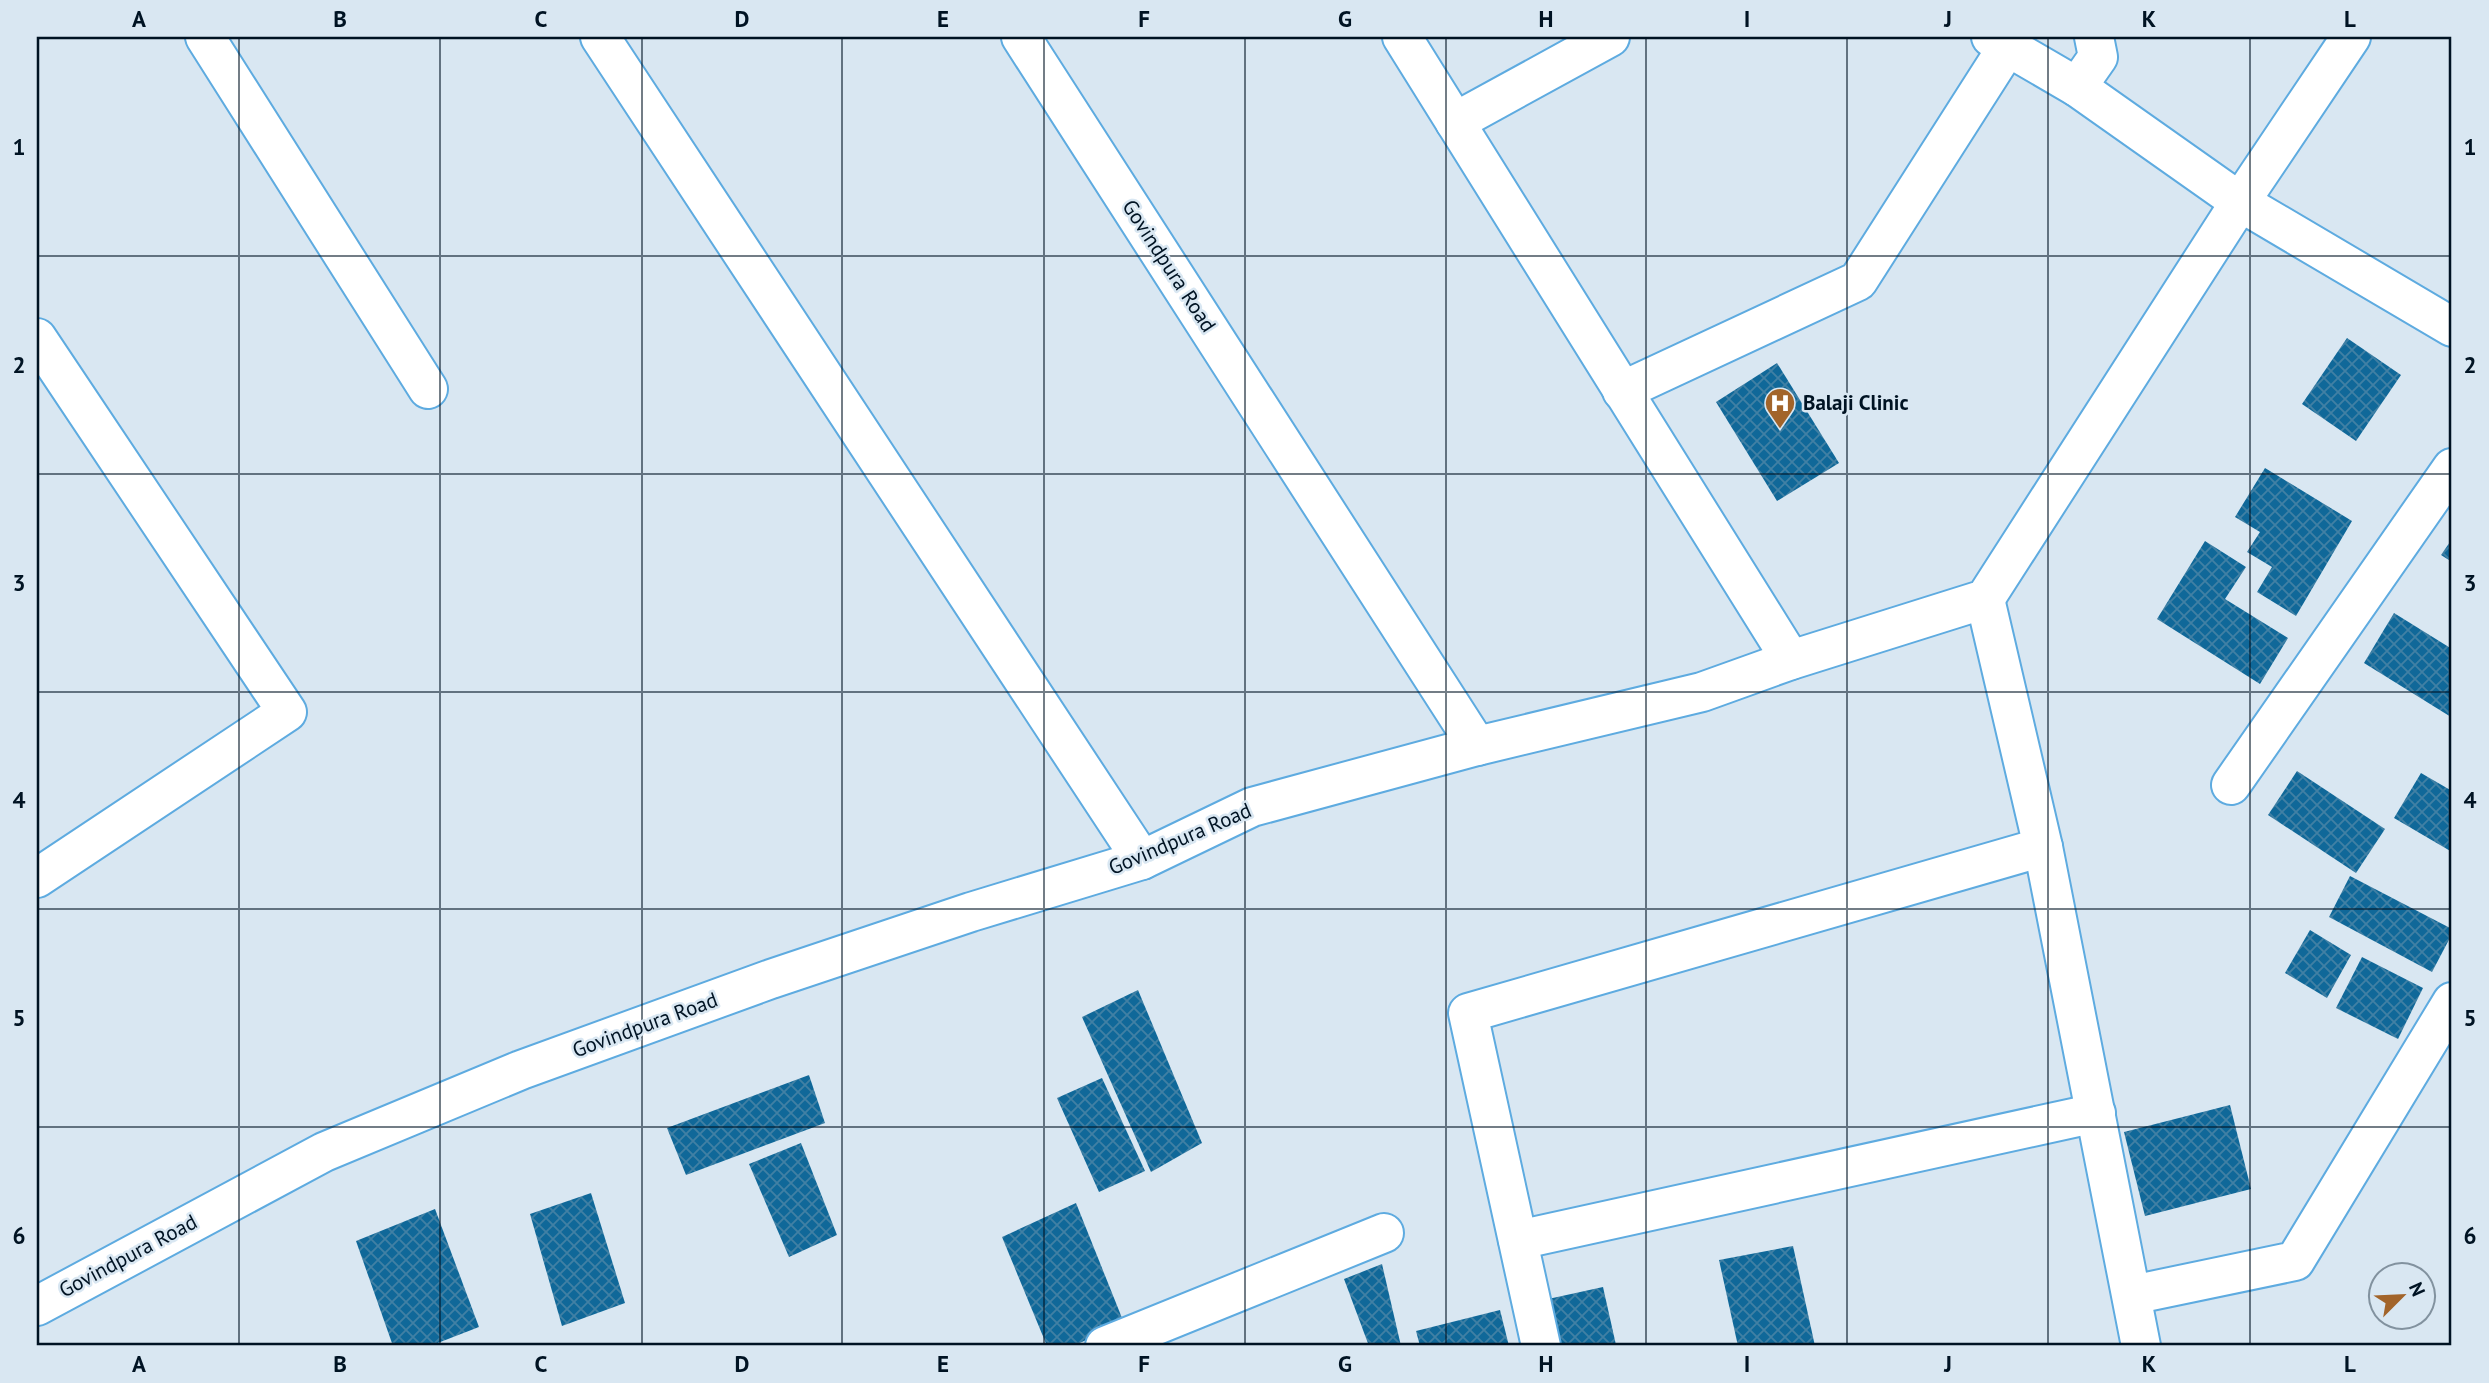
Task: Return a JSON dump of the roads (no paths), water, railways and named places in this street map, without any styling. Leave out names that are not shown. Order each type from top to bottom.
[{"type":"street","points":[[205,37],[428,389]]},
{"type":"street","points":[[600,37],[1142,860]]},
{"type":"street","name":"Govindpura Road","points":[[37,1306],[324,1152],[521,1070],[784,975],[971,912],[1142,860],[1252,807],[1477,746],[1021,37]]},
{"type":"street","points":[[1402,37],[1791,660]]},
{"type":"street","points":[[1455,122],[1610,37]]},
{"type":"street","points":[[2077,88],[2098,57],[2094,37]]},
{"type":"street","points":[[1477,746],[1702,692],[1791,660],[1985,600],[2240,202],[2351,37]]},
{"type":"street","points":[[1622,391],[1858,281],[1999,41],[2077,88],[2240,202],[2452,327]]},
{"type":"street","points":[[37,338],[50,385],[287,712],[37,878]]},
{"type":"street","points":[[2231,785],[2452,468]]},
{"type":"street","points":[[1985,600],[2043,847],[2141,1346]]},
{"type":"street","points":[[1541,1346],[1468,1013],[2043,847]]},
{"type":"street","points":[[2132,1294],[2295,1261],[2452,1002]]},
{"type":"street","points":[[1518,1240],[2096,1113]]},
{"type":"street","points":[[1105,1346],[1384,1233]]},
{"type":"place","name":"Balaji Clinic","points":[[1780,430]]}]
